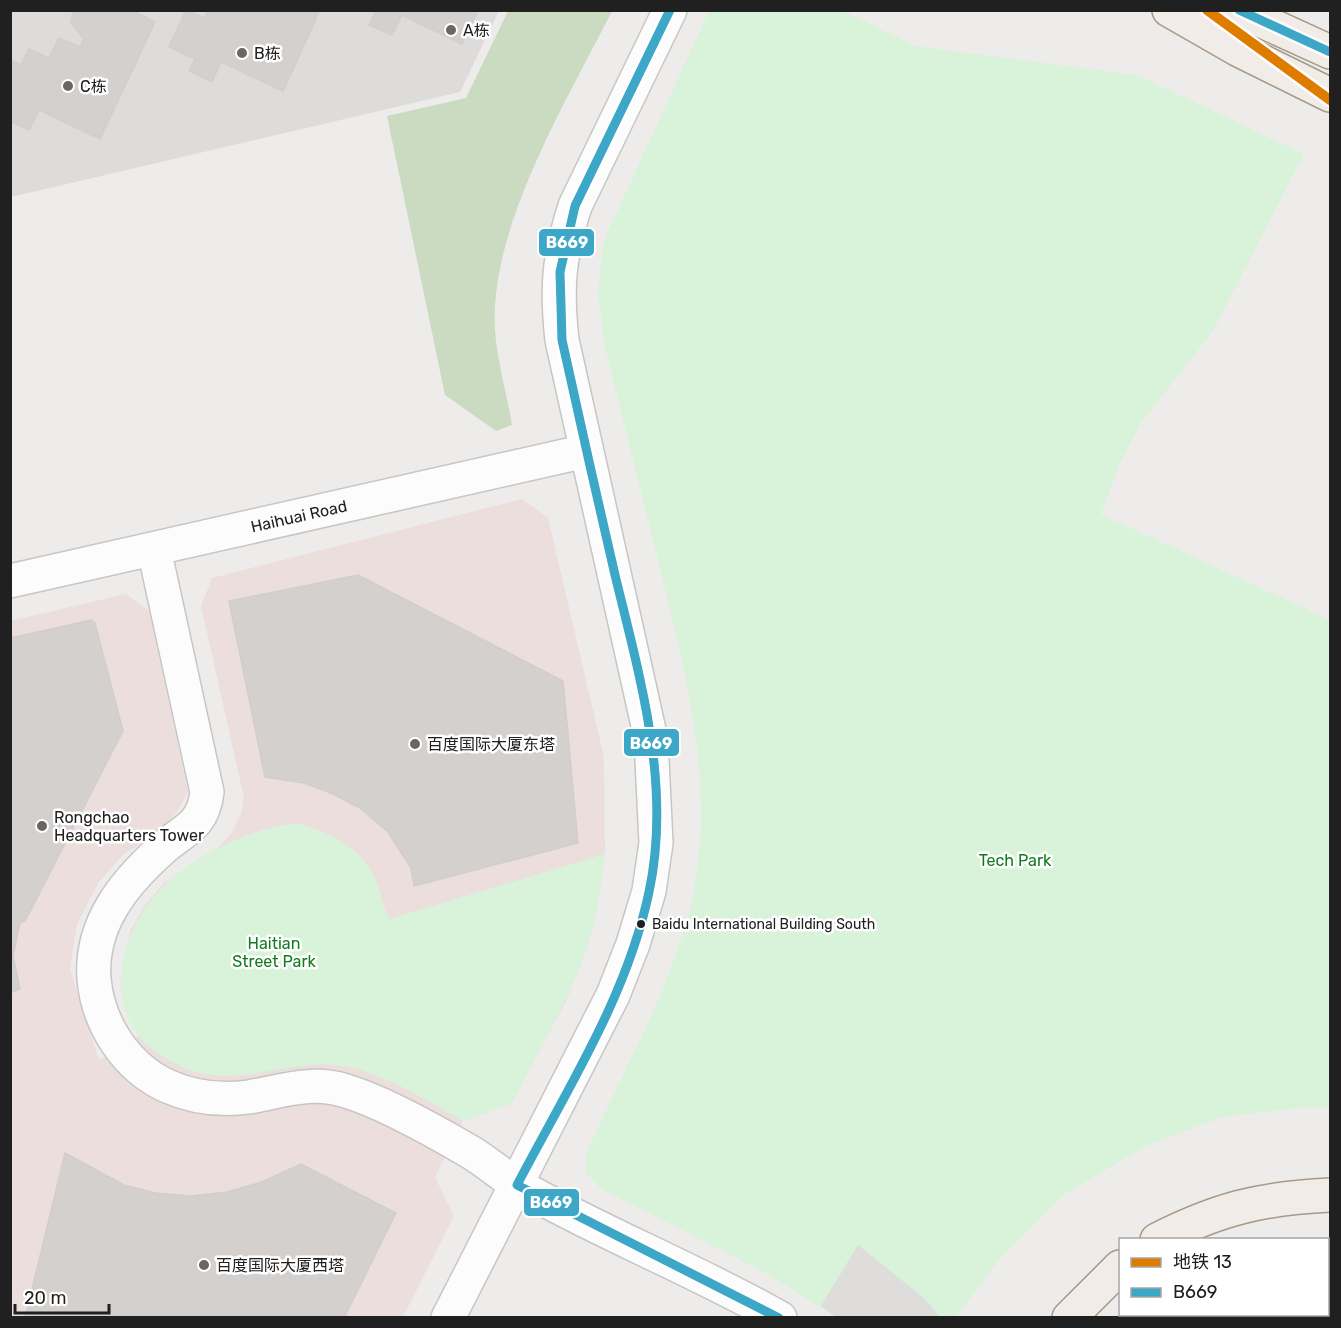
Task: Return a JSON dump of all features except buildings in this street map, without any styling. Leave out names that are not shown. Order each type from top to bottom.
[{"type":"main road","points":[[1169,10],[1237,48],[1330,95]]},
{"type":"main road","points":[[1238,10],[1330,52]]},
{"type":"main road","points":[[1159,1238],[1195,1220],[1235,1206],[1268,1200],[1330,1195]]},
{"type":"main road","points":[[1069,1317],[1119,1268]]},
{"type":"street","points":[[448,1317],[590,1043],[633,944],[649,891],[656,843],[651,739],[638,671],[562,340],[558,305],[558,274],[565,240],[576,206],[670,10]]},
{"type":"street","name":"Haihuai Road","points":[[10,581],[586,451]]},
{"type":"street","points":[[154,549],[207,792],[205,809],[197,821],[161,849],[127,884],[112,905],[101,928],[95,952],[94,978],[106,1024],[116,1043],[147,1074],[166,1086],[189,1094],[231,1098],[311,1085],[350,1092],[473,1154],[517,1185],[780,1317]]},
{"type":"shaded area","points":[[10,11],[499,11],[460,92],[11,197]]},
{"type":"shaded area","points":[[522,499],[548,518],[604,757],[605,854],[599,897],[587,948],[566,1001],[511,1104],[463,1121],[435,1177],[454,1216],[403,1317],[11,1317],[10,621],[126,594],[149,611],[188,792],[177,812],[157,833],[124,854],[99,882],[77,924],[70,969],[99,1060],[138,1036],[126,1011],[120,986],[130,931],[144,906],[164,883],[217,849],[231,834],[241,814],[244,798],[201,606],[212,578]]},
{"type":"shaded area","points":[[858,1245],[925,1299],[940,1317],[836,1317],[821,1306]]},
{"type":"green space","points":[[508,11],[612,11],[534,166],[504,249],[496,290],[495,330],[512,425],[496,431],[445,395],[387,116],[466,98]]},
{"type":"green space","name":"Tech Park","points":[[709,11],[844,11],[915,46],[1137,75],[1304,154],[1213,331],[1141,423],[1120,463],[1101,514],[1330,620],[1330,1108],[1307,1107],[1223,1117],[1146,1146],[1065,1194],[998,1261],[956,1317],[836,1317],[762,1271],[601,1189],[586,1172],[586,1154],[658,1001],[682,937],[691,904],[698,862],[701,820],[700,778],[689,695],[604,343],[598,290],[604,240]]},
{"type":"green space","name":"Haitian Street Park","points":[[296,823],[330,835],[350,847],[358,855],[373,874],[389,919],[605,854],[596,914],[586,950],[561,1009],[511,1104],[463,1121],[396,1084],[353,1068],[329,1065],[305,1066],[238,1076],[215,1075],[191,1071],[167,1059],[139,1037],[126,1013],[121,978],[129,939],[143,912],[161,889],[184,869],[210,852],[267,829]]},
{"type":"green space","points":[[1330,1309],[1330,1317],[1219,1317],[1329,1316]]},
{"type":"metro line","name":"13","points":[[1207,10],[1330,100]]},
{"type":"transit line","name":"B669","points":[[670,10],[575,206],[560,272],[562,340],[650,732],[657,812],[655,852],[649,892],[626,969],[593,1043],[517,1185],[779,1318]]},
{"type":"transit line","name":"B669","points":[[1239,10],[1330,52]]},
{"type":"place","name":"A栋","points":[[451,30]]},
{"type":"place","name":"B栋","points":[[242,53]]},
{"type":"place","name":"C栋","points":[[68,86]]},
{"type":"place","name":"百度国际大厦东塔","points":[[415,744]]},
{"type":"place","name":"Rongchao Headquarters Tower","points":[[42,826]]},
{"type":"place","name":"Baidu International Building South","points":[[641,924]]},
{"type":"place","name":"百度国际大厦西塔","points":[[204,1265]]}]
